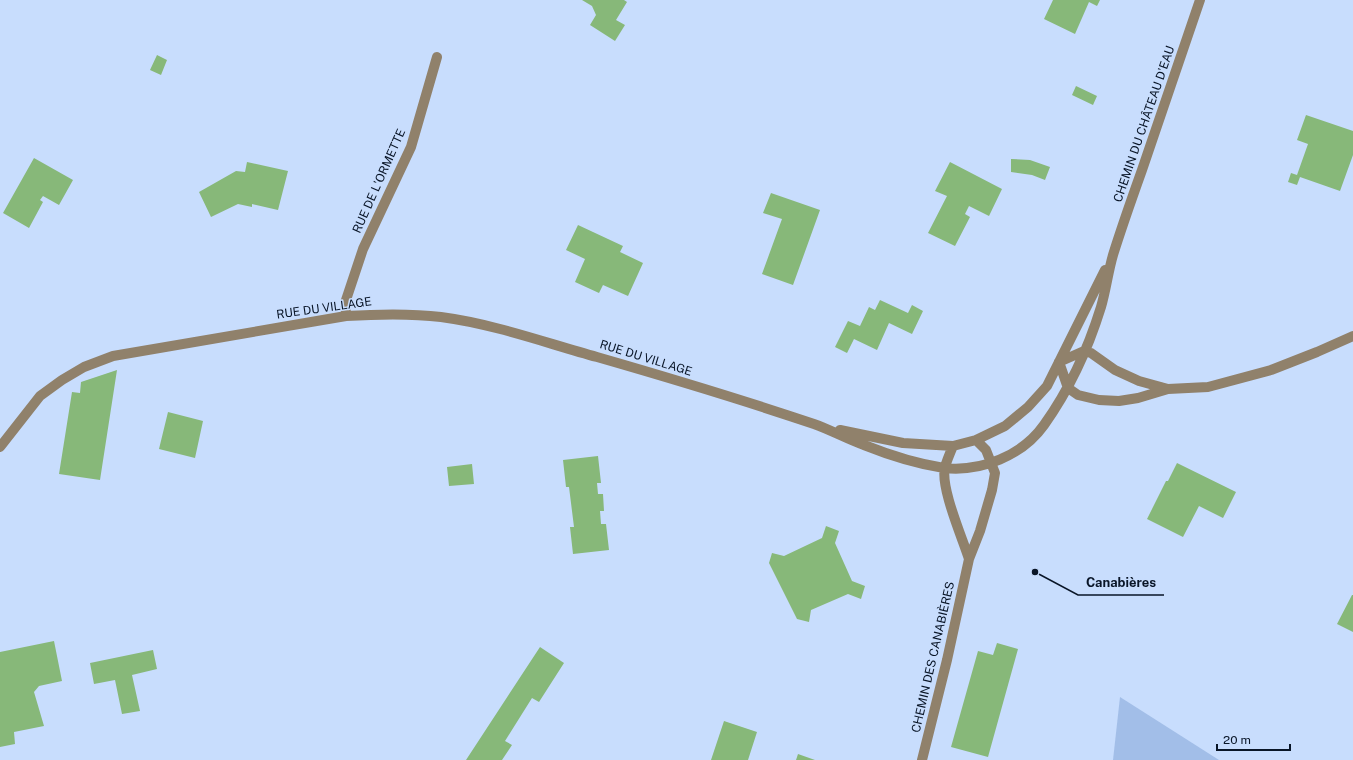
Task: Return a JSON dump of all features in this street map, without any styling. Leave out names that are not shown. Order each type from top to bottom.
[{"type":"street","name":"CHEMIN DU CHÂTEAU D'EAU","points":[[966,468],[979,467],[992,463],[1028,444],[1043,428],[1068,388],[1101,307],[1112,257],[1200,0]]},
{"type":"street","name":"RUE DE L'ORMETTE","points":[[346,316],[345,303],[363,249],[411,147],[437,57]]},
{"type":"street","name":"CHEMIN DU CHÂTEAU D'EAU","points":[[965,443],[976,440],[1005,426],[1028,407],[1047,386],[1112,257]]},
{"type":"street","name":"RUE DU VILLAGE","points":[[0,447],[40,396],[62,380],[84,367],[113,356],[346,316],[381,313],[443,317],[494,328],[641,370],[819,426],[864,445],[915,461],[945,468],[966,468]]},
{"type":"street","points":[[1168,389],[1139,381],[1116,370],[1091,353],[1084,351],[1059,362],[1068,388],[1078,395],[1099,400],[1119,400],[1138,398],[1168,389],[1208,387],[1271,370],[1353,336]]},
{"type":"street","name":"RUE DU VILLAGE","points":[[819,426],[902,443],[953,446],[965,443]]},
{"type":"street","name":"CHEMIN DES CANABIÈRES","points":[[922,760],[947,660],[969,559],[980,531],[992,490],[995,473],[986,450],[976,440]]},
{"type":"street","points":[[953,446],[945,468],[945,484],[949,502],[969,559]]},
{"type":"shaded area","points":[[1120,697],[1219,760],[1113,760]]},
{"type":"building","points":[[582,0],[624,0],[627,2],[616,20],[625,25],[615,41],[590,25],[596,15],[592,6]]},
{"type":"building","points":[[1053,0],[1100,0],[1097,6],[1089,2],[1075,34],[1044,19]]},
{"type":"building","points":[[157,55],[167,60],[161,75],[150,70]]},
{"type":"building","points":[[1076,86],[1097,96],[1093,105],[1072,95]]},
{"type":"building","points":[[1306,115],[1353,131],[1353,155],[1340,191],[1300,177],[1297,185],[1288,182],[1291,173],[1297,175],[1308,144],[1297,140]]},
{"type":"building","points":[[34,158],[73,180],[59,205],[43,196],[40,200],[43,202],[29,228],[3,213]]},
{"type":"building","points":[[1011,159],[1030,160],[1050,167],[1045,180],[1032,175],[1011,172]]},
{"type":"building","points":[[247,162],[288,171],[278,210],[252,204],[252,207],[238,204],[211,217],[199,192],[236,171],[245,172]]},
{"type":"building","points":[[950,162],[1002,189],[989,216],[969,206],[965,214],[970,217],[955,246],[928,233],[947,196],[935,191]]},
{"type":"building","points":[[771,193],[820,210],[793,285],[762,274],[782,219],[763,213]]},
{"type":"building","points":[[578,225],[623,246],[620,252],[643,263],[628,296],[603,285],[599,293],[575,282],[585,259],[566,250]]},
{"type":"building","points":[[880,300],[908,313],[912,305],[923,311],[912,334],[889,323],[877,350],[854,339],[847,353],[835,347],[848,321],[860,326],[869,307],[875,310]]},
{"type":"building","points":[[117,370],[100,480],[59,474],[72,392],[80,393],[81,382]]},
{"type":"building","points":[[168,412],[203,421],[195,458],[159,449]]},
{"type":"building","points":[[598,456],[601,483],[597,483],[598,494],[603,494],[604,511],[600,511],[601,524],[606,524],[609,550],[573,554],[570,527],[574,527],[569,487],[566,487],[563,460]]},
{"type":"building","points":[[1177,463],[1236,492],[1223,518],[1199,506],[1183,537],[1147,519]]},
{"type":"building","points":[[472,464],[474,484],[449,486],[447,467]]},
{"type":"building","points":[[826,526],[839,531],[835,543],[852,581],[865,586],[861,599],[848,594],[811,610],[809,622],[797,619],[769,563],[772,553],[784,556],[822,538]]},
{"type":"building","points":[[1353,595],[1353,632],[1337,624]]},
{"type":"building","points":[[54,641],[62,681],[39,686],[34,692],[44,726],[14,732],[15,744],[0,747],[0,652]]},
{"type":"building","points":[[997,643],[1018,649],[988,757],[951,747],[978,651],[993,655]]},
{"type":"building","points":[[540,647],[564,663],[539,702],[532,698],[505,741],[512,745],[502,760],[466,760]]},
{"type":"building","points":[[153,650],[157,669],[132,675],[140,711],[122,714],[115,680],[94,684],[90,663]]},
{"type":"building","points":[[724,721],[757,732],[748,760],[711,760]]},
{"type":"building","points":[[798,754],[815,760],[796,760]]},
{"type":"place","name":"Canabières","points":[[1035,572]]}]
